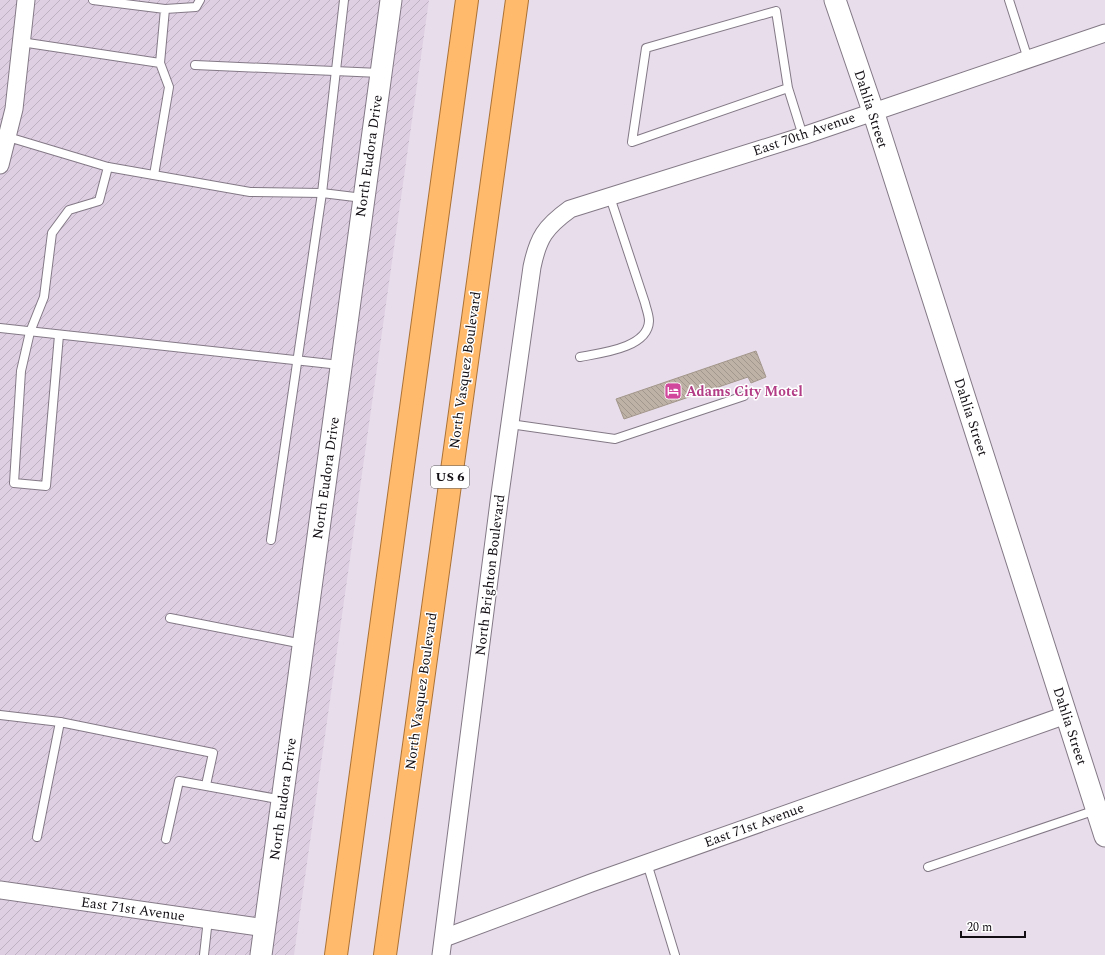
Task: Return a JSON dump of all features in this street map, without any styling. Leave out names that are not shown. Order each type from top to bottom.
[{"type":"highway","points":[[336,955],[467,0]]},
{"type":"highway","name":"North Vasquez Boulevard","points":[[385,955],[517,0]]},
{"type":"street","points":[[0,165],[14,109],[26,0]]},
{"type":"street","name":"North Eudora Drive","points":[[261,955],[391,0]]},
{"type":"street","name":"Dahlia Street","points":[[835,0],[1105,836]]},
{"type":"street","name":"East 70th Avenue","points":[[570,210],[803,136],[872,111],[1105,34]]},
{"type":"street","name":"North Brighton Boulevard","points":[[442,947],[510,424],[532,267],[537,246],[544,231],[553,221],[570,210]]},
{"type":"street","name":"East 71st Avenue","points":[[442,947],[647,863],[1066,715]]},
{"type":"street","name":"East 71st Avenue","points":[[0,890],[265,928]]},
{"type":"lane","points":[[93,0],[165,9],[196,7],[200,0]]},
{"type":"lane","points":[[271,540],[322,193],[344,0]]},
{"type":"lane","points":[[1009,0],[1028,59]]},
{"type":"lane","points":[[154,175],[169,87],[160,63],[165,9]]},
{"type":"lane","points":[[788,88],[632,142],[646,48],[776,11],[788,88],[803,136]]},
{"type":"lane","points":[[22,42],[160,63]]},
{"type":"lane","points":[[195,65],[380,73]]},
{"type":"lane","points":[[8,137],[108,167],[250,192],[322,193],[363,198]]},
{"type":"lane","points":[[59,335],[46,486],[14,483],[21,371],[30,332],[44,297],[52,233],[69,210],[99,201],[108,167]]},
{"type":"lane","points":[[580,357],[611,351],[637,341],[645,333],[649,321],[645,302],[610,197]]},
{"type":"lane","points":[[0,328],[341,365]]},
{"type":"lane","points":[[510,424],[616,439],[744,396]]},
{"type":"lane","points":[[170,618],[304,644]]},
{"type":"lane","points":[[0,715],[60,722],[213,753],[206,785]]},
{"type":"lane","points":[[37,837],[60,722]]},
{"type":"lane","points":[[166,840],[179,781],[283,800]]},
{"type":"lane","points":[[928,866],[1097,810]]},
{"type":"lane","points":[[647,863],[674,955]]},
{"type":"lane","points":[[204,955],[208,919]]},
{"type":"shaded area","points":[[0,0],[429,0],[294,955],[0,955]]},
{"type":"building","name":"Adams City Motel","points":[[756,351],[766,377],[751,383],[748,377],[624,419],[616,399]]},
{"type":"place","name":"Adams City Motel","points":[[673,391]]}]
